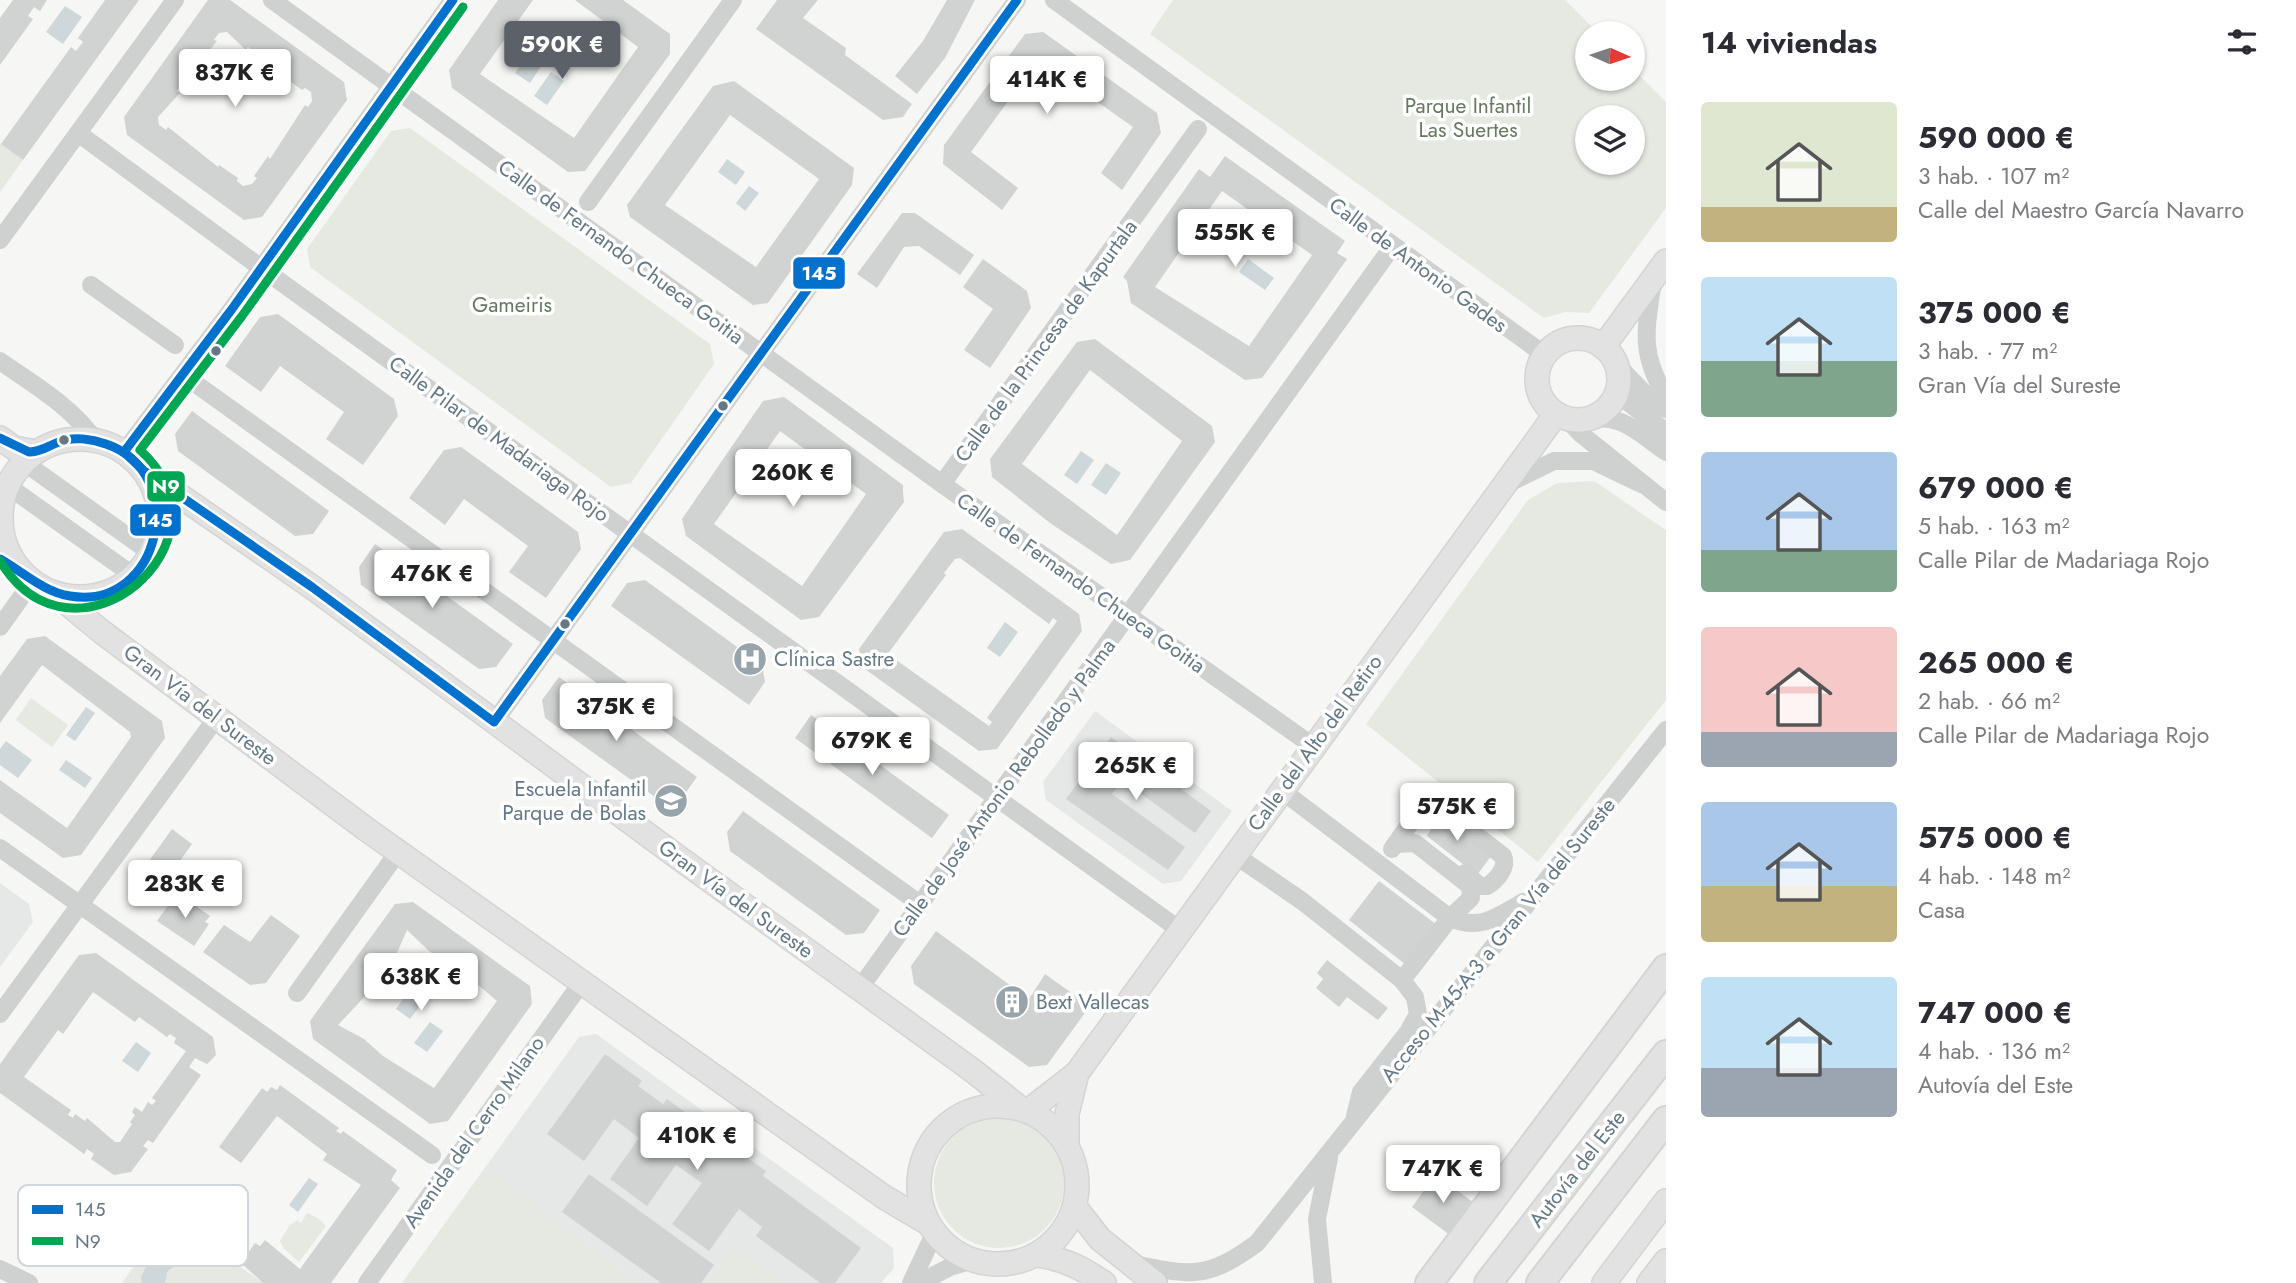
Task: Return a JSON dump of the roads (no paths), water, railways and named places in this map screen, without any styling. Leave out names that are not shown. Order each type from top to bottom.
[{"type":"highway","points":[[1429,1283],[1666,968]]},
{"type":"highway","name":"Autovía del Este","points":[[1488,1283],[1666,1054]]},
{"type":"highway","name":"Autovía del Este","points":[[1540,1283],[1666,1119]]},
{"type":"main road","points":[[1613,362],[1579,338],[1566,340],[1545,355],[1537,380],[1546,405],[1568,417],[1594,417],[1614,400],[1613,362],[1660,270]]},
{"type":"main road","name":"Calle del Alto del Retiro","points":[[1024,1110],[1077,1073],[1502,486],[1568,417]]},
{"type":"main road","points":[[0,438],[30,458]]},
{"type":"main road","points":[[124,452],[95,440],[64,440],[30,458],[16,471],[4,491],[1,528],[11,558],[27,576],[57,594],[94,595],[112,591],[134,576],[151,553],[159,525],[156,497],[144,471]]},
{"type":"main road","name":"Gran Vía del Sureste","points":[[124,452],[144,471],[312,587],[1024,1110]]},
{"type":"main road","name":"Gran Vía del Sureste","points":[[57,594],[398,852],[931,1228]]},
{"type":"main road","name":"Calle del Alto del Retiro","points":[[1067,1145],[1068,1114],[1077,1073]]},
{"type":"main road","points":[[997,1105],[1024,1110],[1051,1125],[1067,1145],[1075,1165],[1078,1186],[1075,1208],[1067,1226],[1054,1242],[1038,1255],[1016,1263],[993,1265],[970,1261],[950,1250],[931,1228],[920,1201],[918,1178],[924,1155],[936,1135],[953,1119],[974,1109],[997,1105]]},
{"type":"main road","points":[[1604,1283],[1666,1201]]},
{"type":"main road","points":[[1075,1208],[1100,1239],[1155,1283]]},
{"type":"main road","points":[[1038,1255],[1059,1258],[1079,1266],[1104,1283]]},
{"type":"main road","points":[[1649,1283],[1666,1262]]},
{"type":"street","points":[[0,240],[175,0]]},
{"type":"street","name":"Calle de Fernando Chueca Goitia","points":[[272,0],[942,484],[1129,614],[1312,747]]},
{"type":"street","points":[[124,452],[453,0]]},
{"type":"street","points":[[588,202],[733,0]]},
{"type":"street","points":[[494,722],[550,640],[1017,0]]},
{"type":"street","name":"Calle de Antonio Gades","points":[[1054,0],[1392,247],[1545,355]]},
{"type":"street","name":"Calle de la Princesa de Kapurtala","points":[[942,484],[1198,130]]},
{"type":"street","name":"Calle Pilar de Madariaga Rojo","points":[[78,133],[1180,930]]},
{"type":"street","name":"Calle de José Antonio Rebolledo y Palma","points":[[860,988],[1392,247]]},
{"type":"street","points":[[1660,270],[1646,335],[1646,356],[1666,397]]},
{"type":"street","points":[[91,285],[176,345]]},
{"type":"street","points":[[0,362],[82,421],[95,440]]},
{"type":"street","points":[[1613,362],[1651,400],[1666,409]]},
{"type":"street","points":[[1613,362],[1624,397],[1637,421],[1666,452]]},
{"type":"street","points":[[196,384],[920,904]]},
{"type":"street","points":[[1568,417],[1606,417],[1637,421],[1666,432]]},
{"type":"street","points":[[1568,417],[1642,484],[1666,502]]},
{"type":"street","points":[[30,458],[151,553]]},
{"type":"street","points":[[1502,486],[1554,461],[1593,461],[1642,484]]},
{"type":"street","points":[[4,491],[134,576]]},
{"type":"street","points":[[0,559],[27,576],[0,627]]},
{"type":"street","points":[[0,1014],[217,717]]},
{"type":"street","name":"Acceso M-45-A-3 a Gran Vía del Sureste","points":[[1127,1262],[1183,1273],[1204,1272],[1228,1265],[1257,1243],[1666,730]]},
{"type":"street","points":[[1281,790],[1382,863],[1450,918],[1476,925],[1490,921],[1534,895]]},
{"type":"street","points":[[1382,863],[1423,804],[1434,803],[1506,861],[1504,868],[1487,886],[1480,886],[1457,866],[1444,864]]},
{"type":"street","points":[[1396,844],[1415,843],[1470,886],[1472,898],[1450,918],[1402,981]]},
{"type":"street","points":[[0,848],[432,1155]]},
{"type":"street","points":[[297,993],[398,852]]},
{"type":"street","points":[[1234,855],[1302,901],[1402,981],[1415,997],[1418,1014],[1408,1032],[1361,1093],[1353,1122]]},
{"type":"street","name":"Avenida del Cerro Milano","points":[[367,1283],[582,982]]},
{"type":"street","points":[[1323,1283],[1317,1219],[1330,1151]]},
{"type":"street","points":[[911,1283],[931,1228]]},
{"type":"street","points":[[919,1283],[970,1261]]},
{"type":"street","points":[[0,1269],[29,1283]]},
{"type":"place","name":"Clínica Sastre","points":[[750,659]]},
{"type":"place","name":"Escuela Infantil Parque de Bolas","points":[[671,801]]},
{"type":"place","name":"Bext Vallecas","points":[[1012,1002]]},
{"type":"park label","name":"Parque Infantil Las Suertes","points":[[1468,118]]},
{"type":"park label","name":"Gameiris","points":[[512,305]]}]
